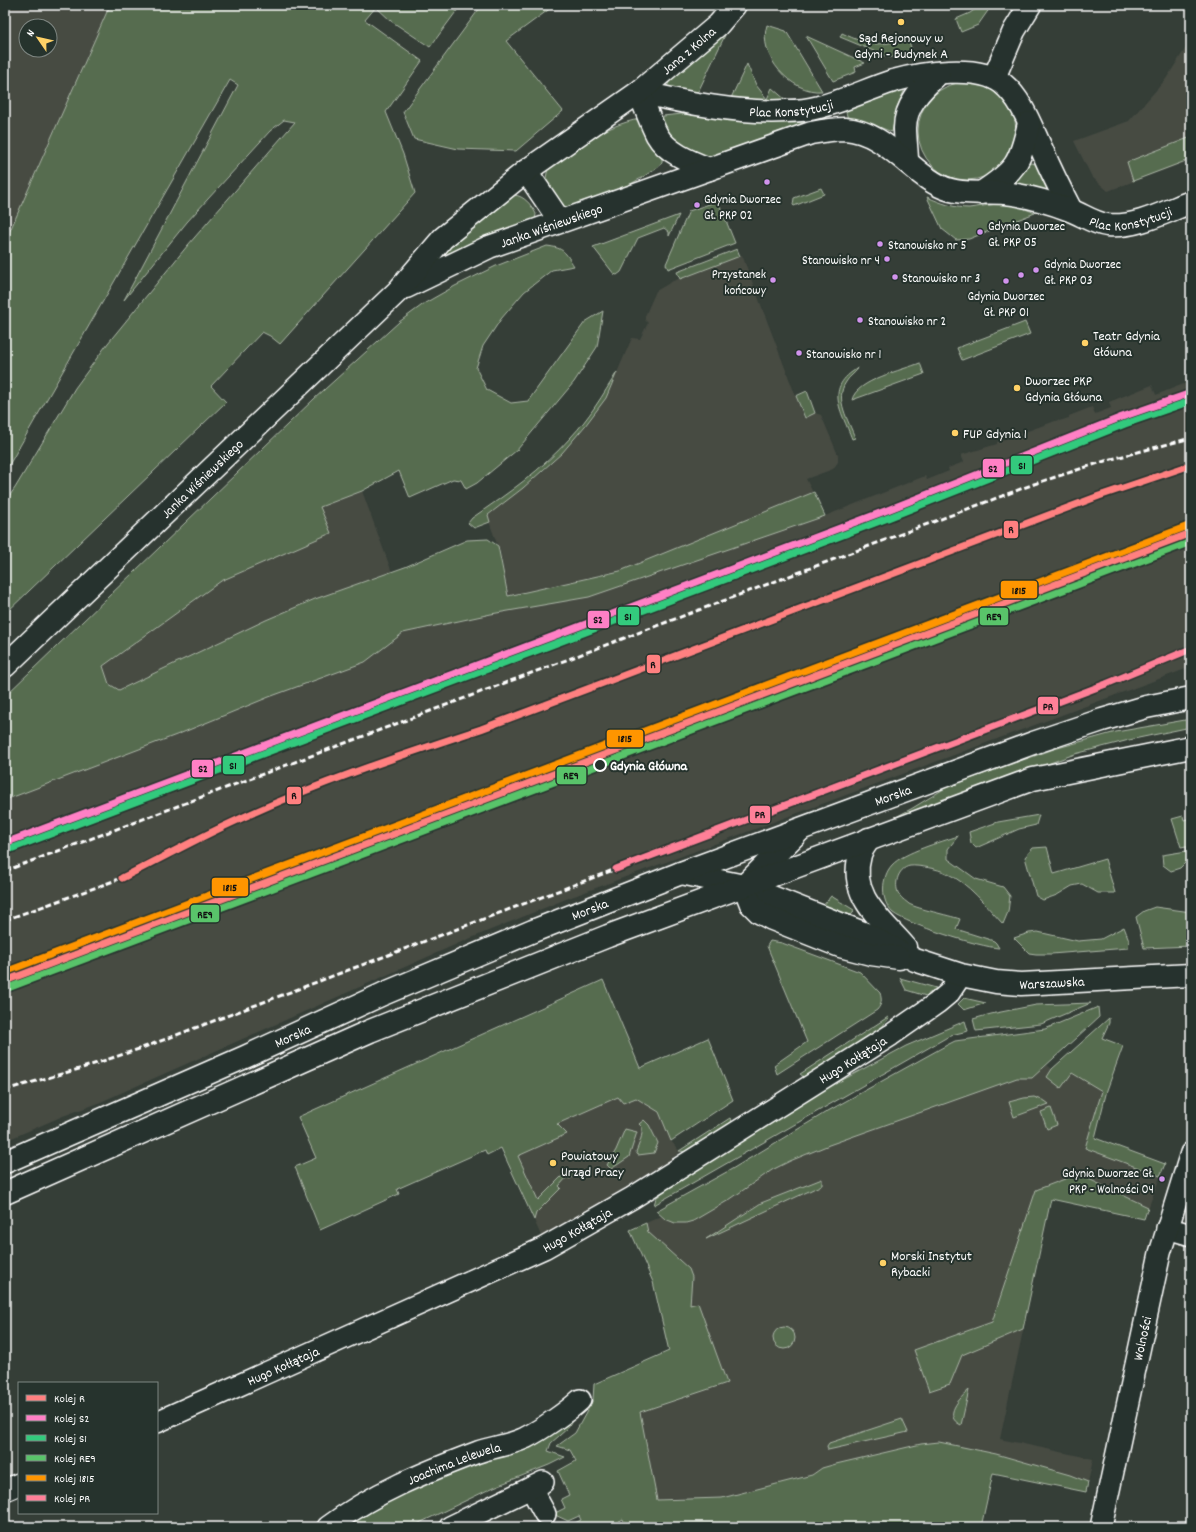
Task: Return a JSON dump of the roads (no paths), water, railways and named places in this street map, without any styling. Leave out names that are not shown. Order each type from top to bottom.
[{"type":"main road","name":"Jana z Kolna","points":[[639,92],[718,25],[736,5]]},
{"type":"main road","points":[[994,78],[1014,31],[1030,5]]},
{"type":"main road","name":"Plac Konstytucji","points":[[639,92],[734,109],[784,111],[818,108],[895,81],[940,73],[983,73],[994,78],[1012,93],[1029,123],[1071,210]]},
{"type":"main road","points":[[908,162],[904,126],[908,110],[916,96],[940,73]]},
{"type":"main road","points":[[639,92],[658,136],[670,150],[694,164],[709,169]]},
{"type":"main road","name":"Janka Wiśniewskiego","points":[[5,666],[398,291],[443,238],[526,171],[639,92]]},
{"type":"main road","points":[[981,193],[1003,179],[1017,163],[1022,153],[1029,123]]},
{"type":"main road","name":"Plac Konstytucji","points":[[709,169],[811,133],[844,129],[860,132],[874,138],[890,148],[932,182],[941,187],[955,192],[1009,194],[1027,197],[1071,210],[1095,222],[1107,225],[1131,224],[1191,202]]},
{"type":"main road","name":"Janka Wiśniewskiego","points":[[398,291],[490,247],[709,169]]},
{"type":"main road","points":[[526,171],[560,221]]},
{"type":"main road","name":"Morska","points":[[5,1162],[383,994],[533,931],[681,873],[1012,751],[1146,707],[1191,698]]},
{"type":"main road","name":"Morska","points":[[5,1193],[370,1031],[608,936],[1032,779],[1191,747]]},
{"type":"main road","points":[[744,886],[800,830]]},
{"type":"main road","points":[[869,840],[860,854],[857,874],[860,889],[869,908],[915,960]]},
{"type":"main road","name":"Warszawska","points":[[681,873],[744,886],[868,935],[915,960],[961,975],[996,982],[1021,984],[1191,975]]},
{"type":"street","name":"Hugo Kołłątaja","points":[[158,1422],[429,1301],[550,1245],[639,1194],[891,1035],[937,1003],[949,992],[961,975]]},
{"type":"street","name":"Wolności","points":[[1101,1527],[1160,1253],[1191,1153]]},
{"type":"street","points":[[1167,1228],[1191,1236]]},
{"type":"street","name":"Joachima Lelewela","points":[[328,1527],[367,1500],[417,1476],[479,1452],[525,1438],[572,1408],[580,1400]]},
{"type":"street","points":[[5,1490],[18,1484]]},
{"type":"street","points":[[450,1527],[537,1485],[545,1514]]},
{"type":"railway","points":[[5,871],[1034,484],[1108,460],[1191,438]]},
{"type":"railway","points":[[5,1090],[79,1069],[142,1048],[616,869]]},
{"type":"railway","points":[[5,920],[122,878]]},
{"type":"rail line","name":"S2","points":[[5,843],[885,511],[1122,417],[1191,393]]},
{"type":"rail line","name":"S1","points":[[8,850],[888,518],[1125,424],[1191,401]]},
{"type":"rail line","name":"R","points":[[122,878],[231,823],[323,784],[481,729],[1099,496],[1191,465]]},
{"type":"rail line","name":"1815","points":[[5,972],[1188,526]]},
{"type":"rail line","name":"R","points":[[5,981],[1191,533]]},
{"type":"rail line","name":"RE9","points":[[8,988],[1191,542]]},
{"type":"rail line","name":"PR","points":[[616,869],[1106,684],[1191,649]]},
{"type":"place","name":"Sąd Rejonowy w Gdyni - Budynek A","points":[[901,22]]},
{"type":"place","name":"Gdynia Dworzec Gł. PKP 02","points":[[697,205]]},
{"type":"place","name":"Gdynia Dworzec Gł. PKP 05","points":[[980,232]]},
{"type":"place","name":"Stanowisko nr 5","points":[[880,244]]},
{"type":"place","name":"Stanowisko nr 4","points":[[887,259]]},
{"type":"place","name":"Gdynia Dworzec Gł. PKP 03","points":[[1036,270]]},
{"type":"place","name":"Stanowisko nr 3","points":[[895,277]]},
{"type":"place","name":"Przystanek końcowy","points":[[773,280]]},
{"type":"place","name":"Gdynia Dworzec Gł. PKP 01","points":[[1006,281]]},
{"type":"place","name":"Stanowisko nr 2","points":[[860,320]]},
{"type":"place","name":"Teatr Gdynia Główna","points":[[1085,343]]},
{"type":"place","name":"Stanowisko nr 1","points":[[799,353]]},
{"type":"place","name":"Dworzec PKP Gdynia Główna","points":[[1017,388]]},
{"type":"place","name":"FUP Gdynia 1","points":[[955,433]]},
{"type":"place","name":"Gdynia Główna","points":[[600,765]]},
{"type":"place","name":"Powiatowy Urząd Pracy","points":[[553,1163]]},
{"type":"place","name":"Gdynia Dworzec Gł. PKP - Wolności 04","points":[[1162,1179]]},
{"type":"place","name":"Morski Instytut Rybacki","points":[[883,1263]]}]
